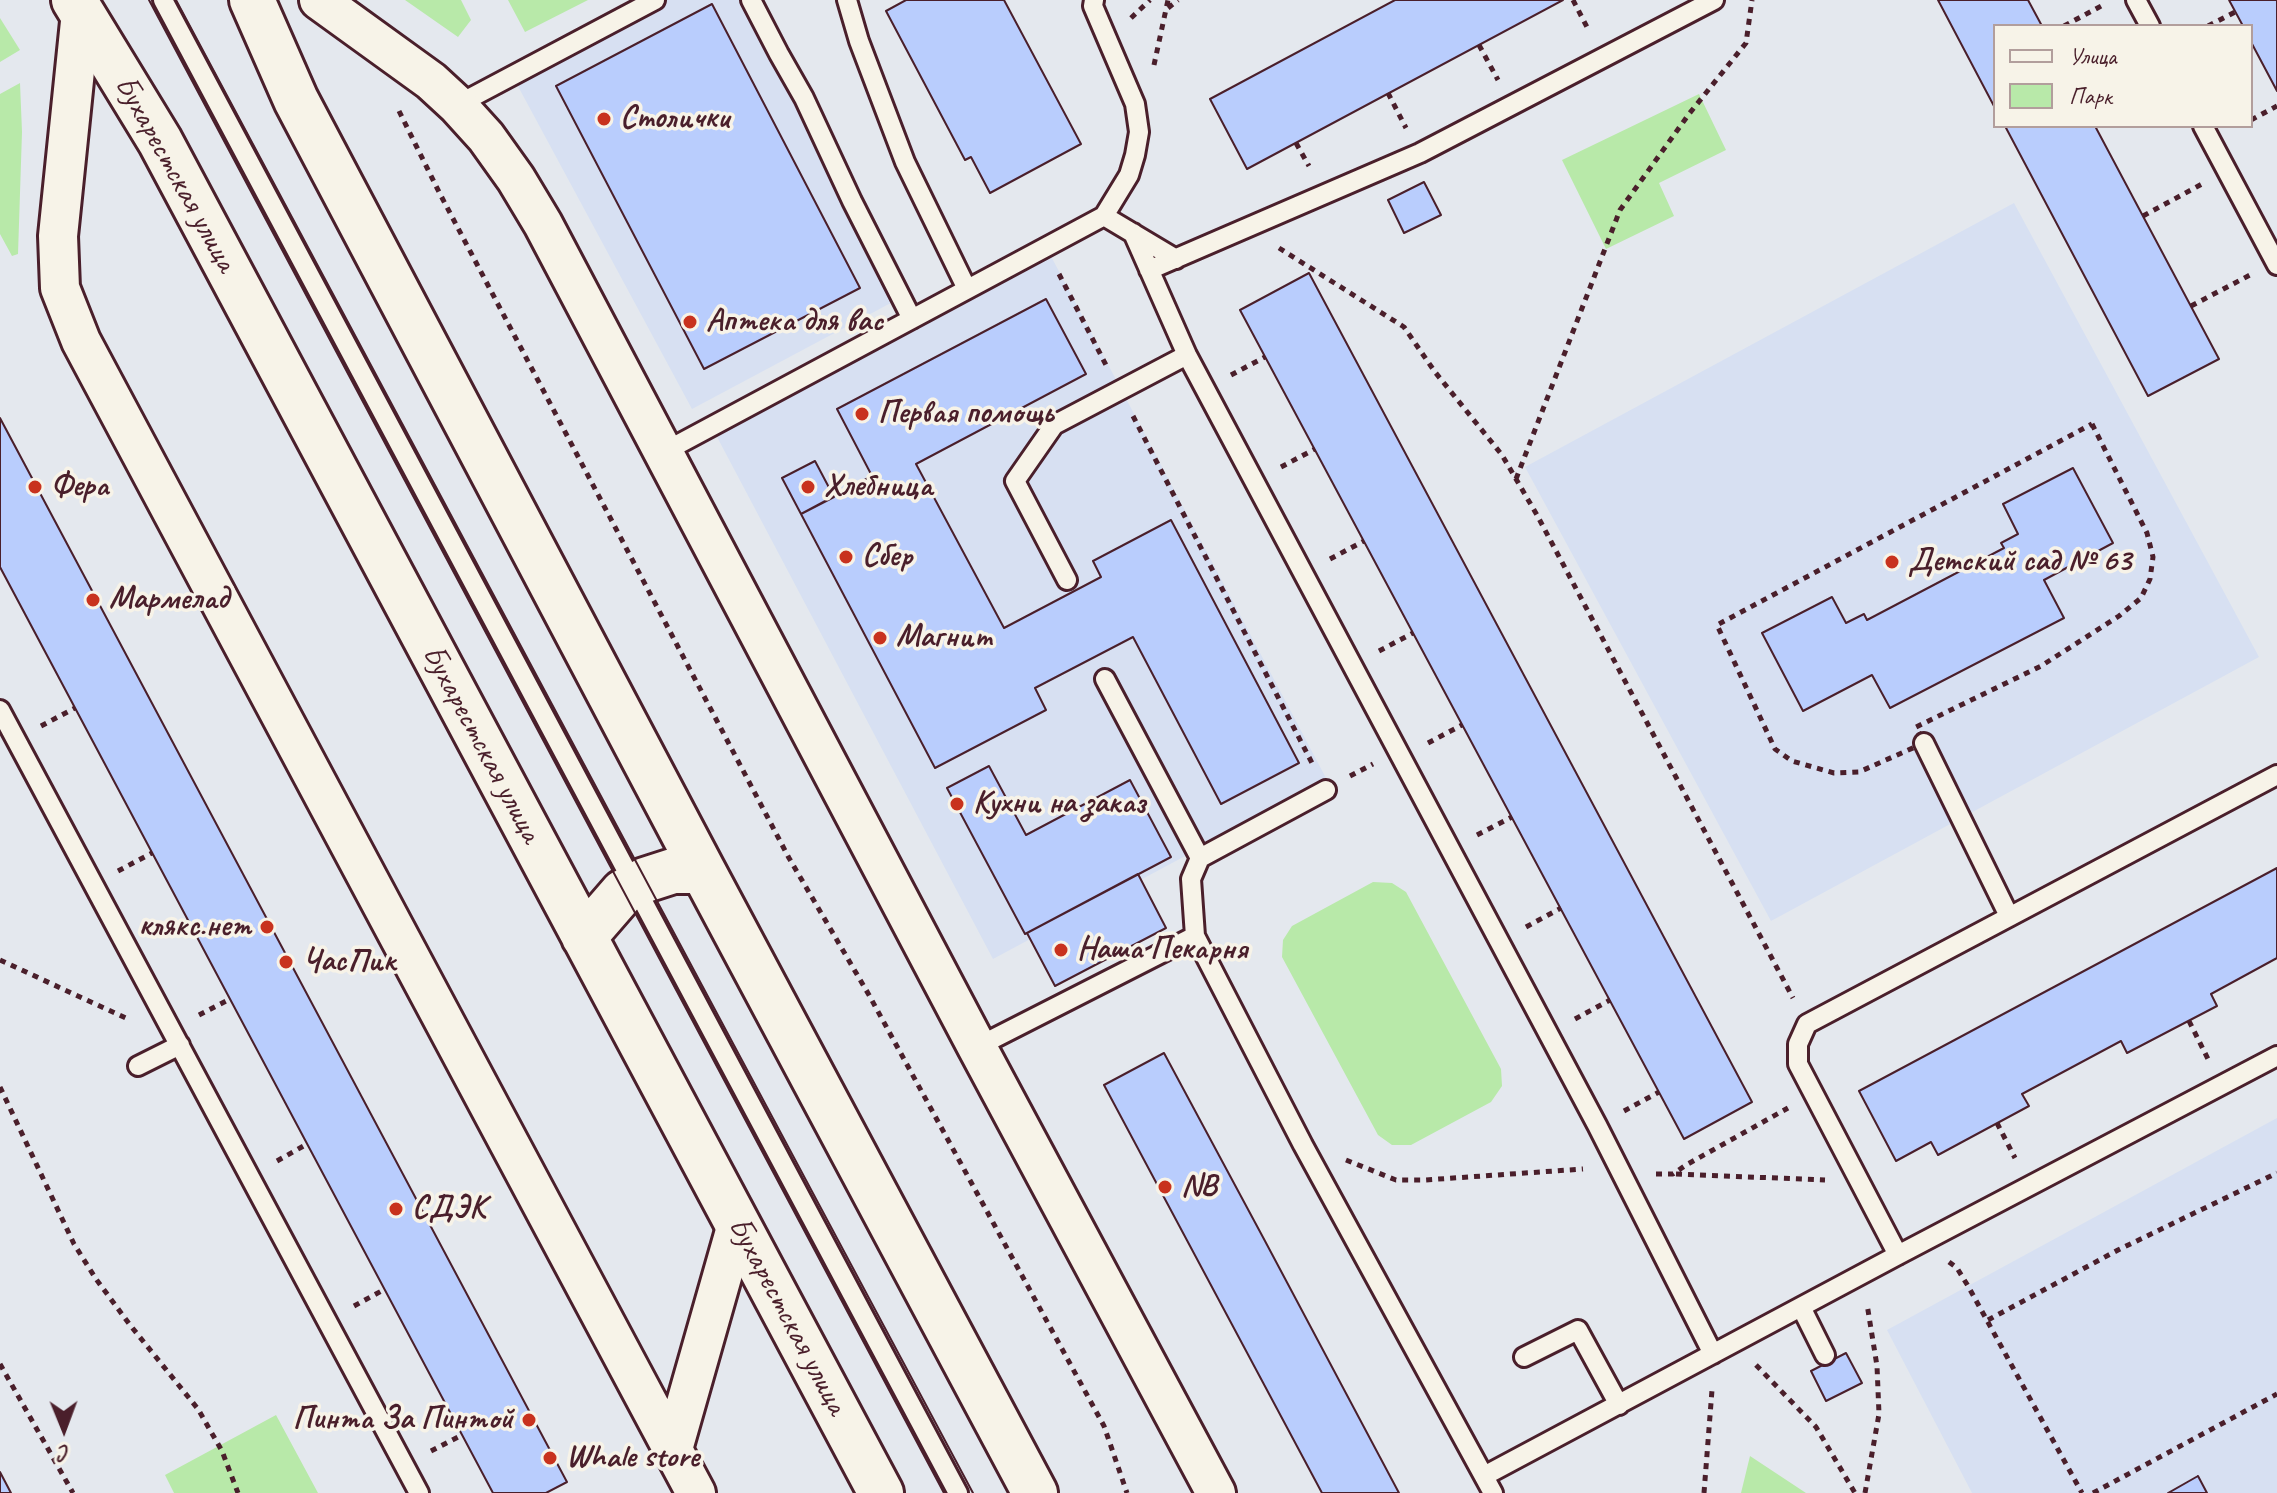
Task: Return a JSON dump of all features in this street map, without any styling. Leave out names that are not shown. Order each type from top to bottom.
[{"type":"main road","points":[[252,0],[296,100],[1035,1493]]},
{"type":"main road","name":"Бухарестская улица","points":[[78,6],[160,141],[881,1493]]},
{"type":"main road","points":[[584,937],[623,892],[645,880],[673,871],[703,871]]},
{"type":"street","points":[[319,0],[431,81],[486,137],[516,179],[543,224],[1216,1493]]},
{"type":"street","points":[[78,6],[58,236],[60,288],[81,341],[696,1493]]},
{"type":"street","points":[[673,1449],[737,1224]]},
{"type":"lane","points":[[163,0],[958,1493]]},
{"type":"lane","points":[[457,105],[655,0]]},
{"type":"lane","points":[[751,0],[804,98],[912,319]]},
{"type":"lane","points":[[847,0],[859,41],[905,162],[967,289]]},
{"type":"lane","points":[[662,453],[1104,216],[1129,175],[1139,132],[1135,104],[1093,6],[1094,0]]},
{"type":"lane","points":[[1149,270],[1420,153],[1714,0]]},
{"type":"lane","points":[[2136,0],[2149,24]]},
{"type":"lane","points":[[2204,128],[2276,263]]},
{"type":"lane","points":[[1104,216],[1176,259]]},
{"type":"lane","points":[[1133,233],[1187,355],[1624,1176],[1713,1354]]},
{"type":"lane","points":[[1067,580],[1015,481],[1054,425],[1187,355]]},
{"type":"lane","points":[[1105,679],[1200,858]]},
{"type":"lane","points":[[0,710],[419,1493]]},
{"type":"lane","points":[[1924,743],[2009,916]]},
{"type":"lane","points":[[1898,1255],[1798,1064],[1798,1044],[1807,1024],[2277,775]]},
{"type":"lane","points":[[1326,790],[1200,858],[1191,879],[1195,936],[1303,1145],[1489,1484],[1619,1405],[2277,1056]]},
{"type":"lane","points":[[977,1047],[1195,936]]},
{"type":"lane","points":[[138,1066],[180,1045]]},
{"type":"lane","points":[[1801,1307],[1825,1355]]},
{"type":"lane","points":[[1524,1357],[1578,1330],[1619,1405]]},
{"type":"path","points":[[1138,12],[1150,0]]},
{"type":"path","points":[[1154,65],[1168,0]]},
{"type":"path","points":[[1168,8],[1178,0]]},
{"type":"path","points":[[1516,479],[1620,210],[1689,114],[1746,43],[1752,0]]},
{"type":"path","points":[[2068,24],[2113,0]]},
{"type":"path","points":[[2212,24],[2235,12]]},
{"type":"path","points":[[396,105],[789,858],[869,995],[1104,1426],[1127,1493]]},
{"type":"path","points":[[2253,119],[2277,106]]},
{"type":"path","points":[[2143,216],[2227,171]]},
{"type":"path","points":[[1275,246],[1404,327],[1435,372],[1502,455],[1794,1000]]},
{"type":"path","points":[[1045,248],[1111,373]]},
{"type":"path","points":[[2191,306],[2276,263]]},
{"type":"path","points":[[1129,409],[1326,790]]},
{"type":"path","points":[[2092,424],[2147,533],[2153,557],[2150,579],[2141,598],[2119,616],[2041,666],[1916,727],[1924,743],[1859,772],[1834,773],[1792,761],[1775,749],[1717,625],[2092,424]]},
{"type":"path","points":[[1353,665],[1413,633]]},
{"type":"path","points":[[1402,757],[1462,725]]},
{"type":"path","points":[[1451,849],[1512,817]]},
{"type":"path","points":[[1500,941],[1561,908]]},
{"type":"path","points":[[0,960],[137,1023]]},
{"type":"path","points":[[1548,1033],[1610,1000]]},
{"type":"path","points":[[2189,1021],[2221,1085]]},
{"type":"path","points":[[0,1087],[74,1244],[130,1325],[198,1409],[222,1451],[238,1493]]},
{"type":"path","points":[[1597,1125],[1659,1092]]},
{"type":"path","points":[[1673,1174],[1814,1094]]},
{"type":"path","points":[[1997,1123],[2029,1186]]},
{"type":"path","points":[[1303,1145],[1396,1180],[1593,1168],[1624,1176],[1673,1174],[1858,1180]]},
{"type":"path","points":[[1988,1320],[2118,1250],[2277,1173]]},
{"type":"path","points":[[1864,1273],[1877,1366],[1879,1414],[1865,1493]]},
{"type":"path","points":[[1968,1286],[2082,1493]]},
{"type":"path","points":[[1735,1343],[1816,1427],[1855,1493]]},
{"type":"path","points":[[1704,1493],[1713,1354]]},
{"type":"path","points":[[0,1364],[73,1493]]},
{"type":"path","points":[[2093,1493],[2277,1394]]},
{"type":"shaded area","points":[[657,0],[742,0],[902,297],[692,409],[513,77]]},
{"type":"shaded area","name":"Детский сад № 63","points":[[2014,203],[2259,657],[1771,921],[1525,467]]},
{"type":"shaded area","points":[[1044,243],[1327,780],[993,959],[716,435]]},
{"type":"shaded area","points":[[2277,1118],[2277,1493],[1972,1493],[1887,1330]]},
{"type":"green space","points":[[405,0],[461,0],[471,20],[458,37]]},
{"type":"green space","points":[[508,0],[588,0],[525,32]]},
{"type":"green space","points":[[0,18],[20,50],[0,62]]},
{"type":"green space","points":[[20,83],[22,132],[18,254],[12,256],[0,234],[0,94]]},
{"type":"green space","points":[[1699,94],[1726,150],[1659,183],[1674,216],[1606,249],[1562,160]]},
{"type":"green space","points":[[1373,882],[1392,883],[1406,892],[1501,1069],[1502,1086],[1491,1102],[1411,1145],[1392,1145],[1378,1135],[1282,957],[1283,940],[1292,926]]},
{"type":"green space","points":[[276,1415],[318,1493],[174,1493],[165,1475]]},
{"type":"green space","points":[[1750,1456],[1806,1493],[1741,1493]]},
{"type":"building","points":[[906,0],[1004,0],[1081,144],[990,193],[971,157],[965,160],[886,11]]},
{"type":"building","points":[[1395,0],[1563,0],[1247,169],[1210,99]]},
{"type":"building","points":[[1938,0],[2028,0],[2041,24],[1993,24],[1993,104]]},
{"type":"building","points":[[2229,0],[2277,0],[2277,91],[2253,46],[2253,24],[2242,24]]},
{"type":"building","points":[[712,4],[860,288],[704,369],[556,86]]},
{"type":"building","points":[[2006,128],[2096,128],[2219,359],[2148,396]]},
{"type":"building","points":[[1424,182],[1441,215],[1404,233],[1388,200]]},
{"type":"building","points":[[1309,273],[1752,1102],[1684,1139],[1240,310]]},
{"type":"building","points":[[1046,299],[1086,374],[916,464],[1004,628],[1101,577],[1093,561],[1171,520],[1299,763],[1221,804],[1133,637],[1035,688],[1046,710],[935,768],[801,514],[872,476],[837,409]]},
{"type":"building","points":[[0,418],[567,1482],[546,1493],[493,1493],[0,567]]},
{"type":"building","name":"Хлебница","points":[[815,461],[834,497],[801,514],[782,478]]},
{"type":"building","points":[[2073,468],[2113,543],[2044,580],[2064,618],[1890,708],[1872,675],[1803,711],[1762,633],[1832,597],[1846,623],[1864,614],[1867,620],[2004,548],[2001,543],[2018,534],[2003,504]]},
{"type":"building","points":[[989,766],[1026,835],[1130,780],[1171,857],[1025,934],[947,788]]},
{"type":"building","points":[[2277,868],[2277,958],[2211,994],[2217,1006],[2127,1053],[2121,1041],[2022,1094],[2029,1106],[1938,1155],[1931,1142],[1896,1161],[1859,1091]]},
{"type":"building","points":[[1138,874],[1166,928],[1055,986],[1027,933]]},
{"type":"building","points":[[1164,1053],[1399,1493],[1322,1493],[1104,1085]]},
{"type":"building","points":[[1846,1353],[1862,1383],[1826,1401],[1811,1371]]},
{"type":"building","points":[[0,1472],[11,1493],[0,1493]]},
{"type":"building","points":[[2198,1476],[2207,1493],[2168,1493]]},
{"type":"tram line","points":[[149,0],[944,1493]]},
{"type":"tram line","points":[[176,0],[973,1493]]},
{"type":"place","name":"Столички","points":[[604,119]]},
{"type":"place","name":"Аптека для вас","points":[[690,322]]},
{"type":"place","name":"Первая помощь","points":[[862,414]]},
{"type":"place","name":"Фера","points":[[35,487]]},
{"type":"place","name":"Хлебница","points":[[808,487]]},
{"type":"place","name":"Сбер","points":[[846,557]]},
{"type":"place","name":"Детский сад № 63","points":[[1892,562]]},
{"type":"place","name":"Мармелад","points":[[93,600]]},
{"type":"place","name":"Магнит","points":[[880,638]]},
{"type":"place","name":"Кухни на заказ","points":[[957,804]]},
{"type":"place","name":"клякс.нет","points":[[267,927]]},
{"type":"place","name":"Наша Пекарня","points":[[1061,950]]},
{"type":"place","name":"ЧасПик","points":[[286,962]]},
{"type":"place","name":"NB","points":[[1165,1187]]},
{"type":"place","name":"СДЭК","points":[[396,1209]]},
{"type":"place","name":"Пинта За Пинтой","points":[[529,1420]]},
{"type":"place","name":"Whale store","points":[[550,1458]]}]
